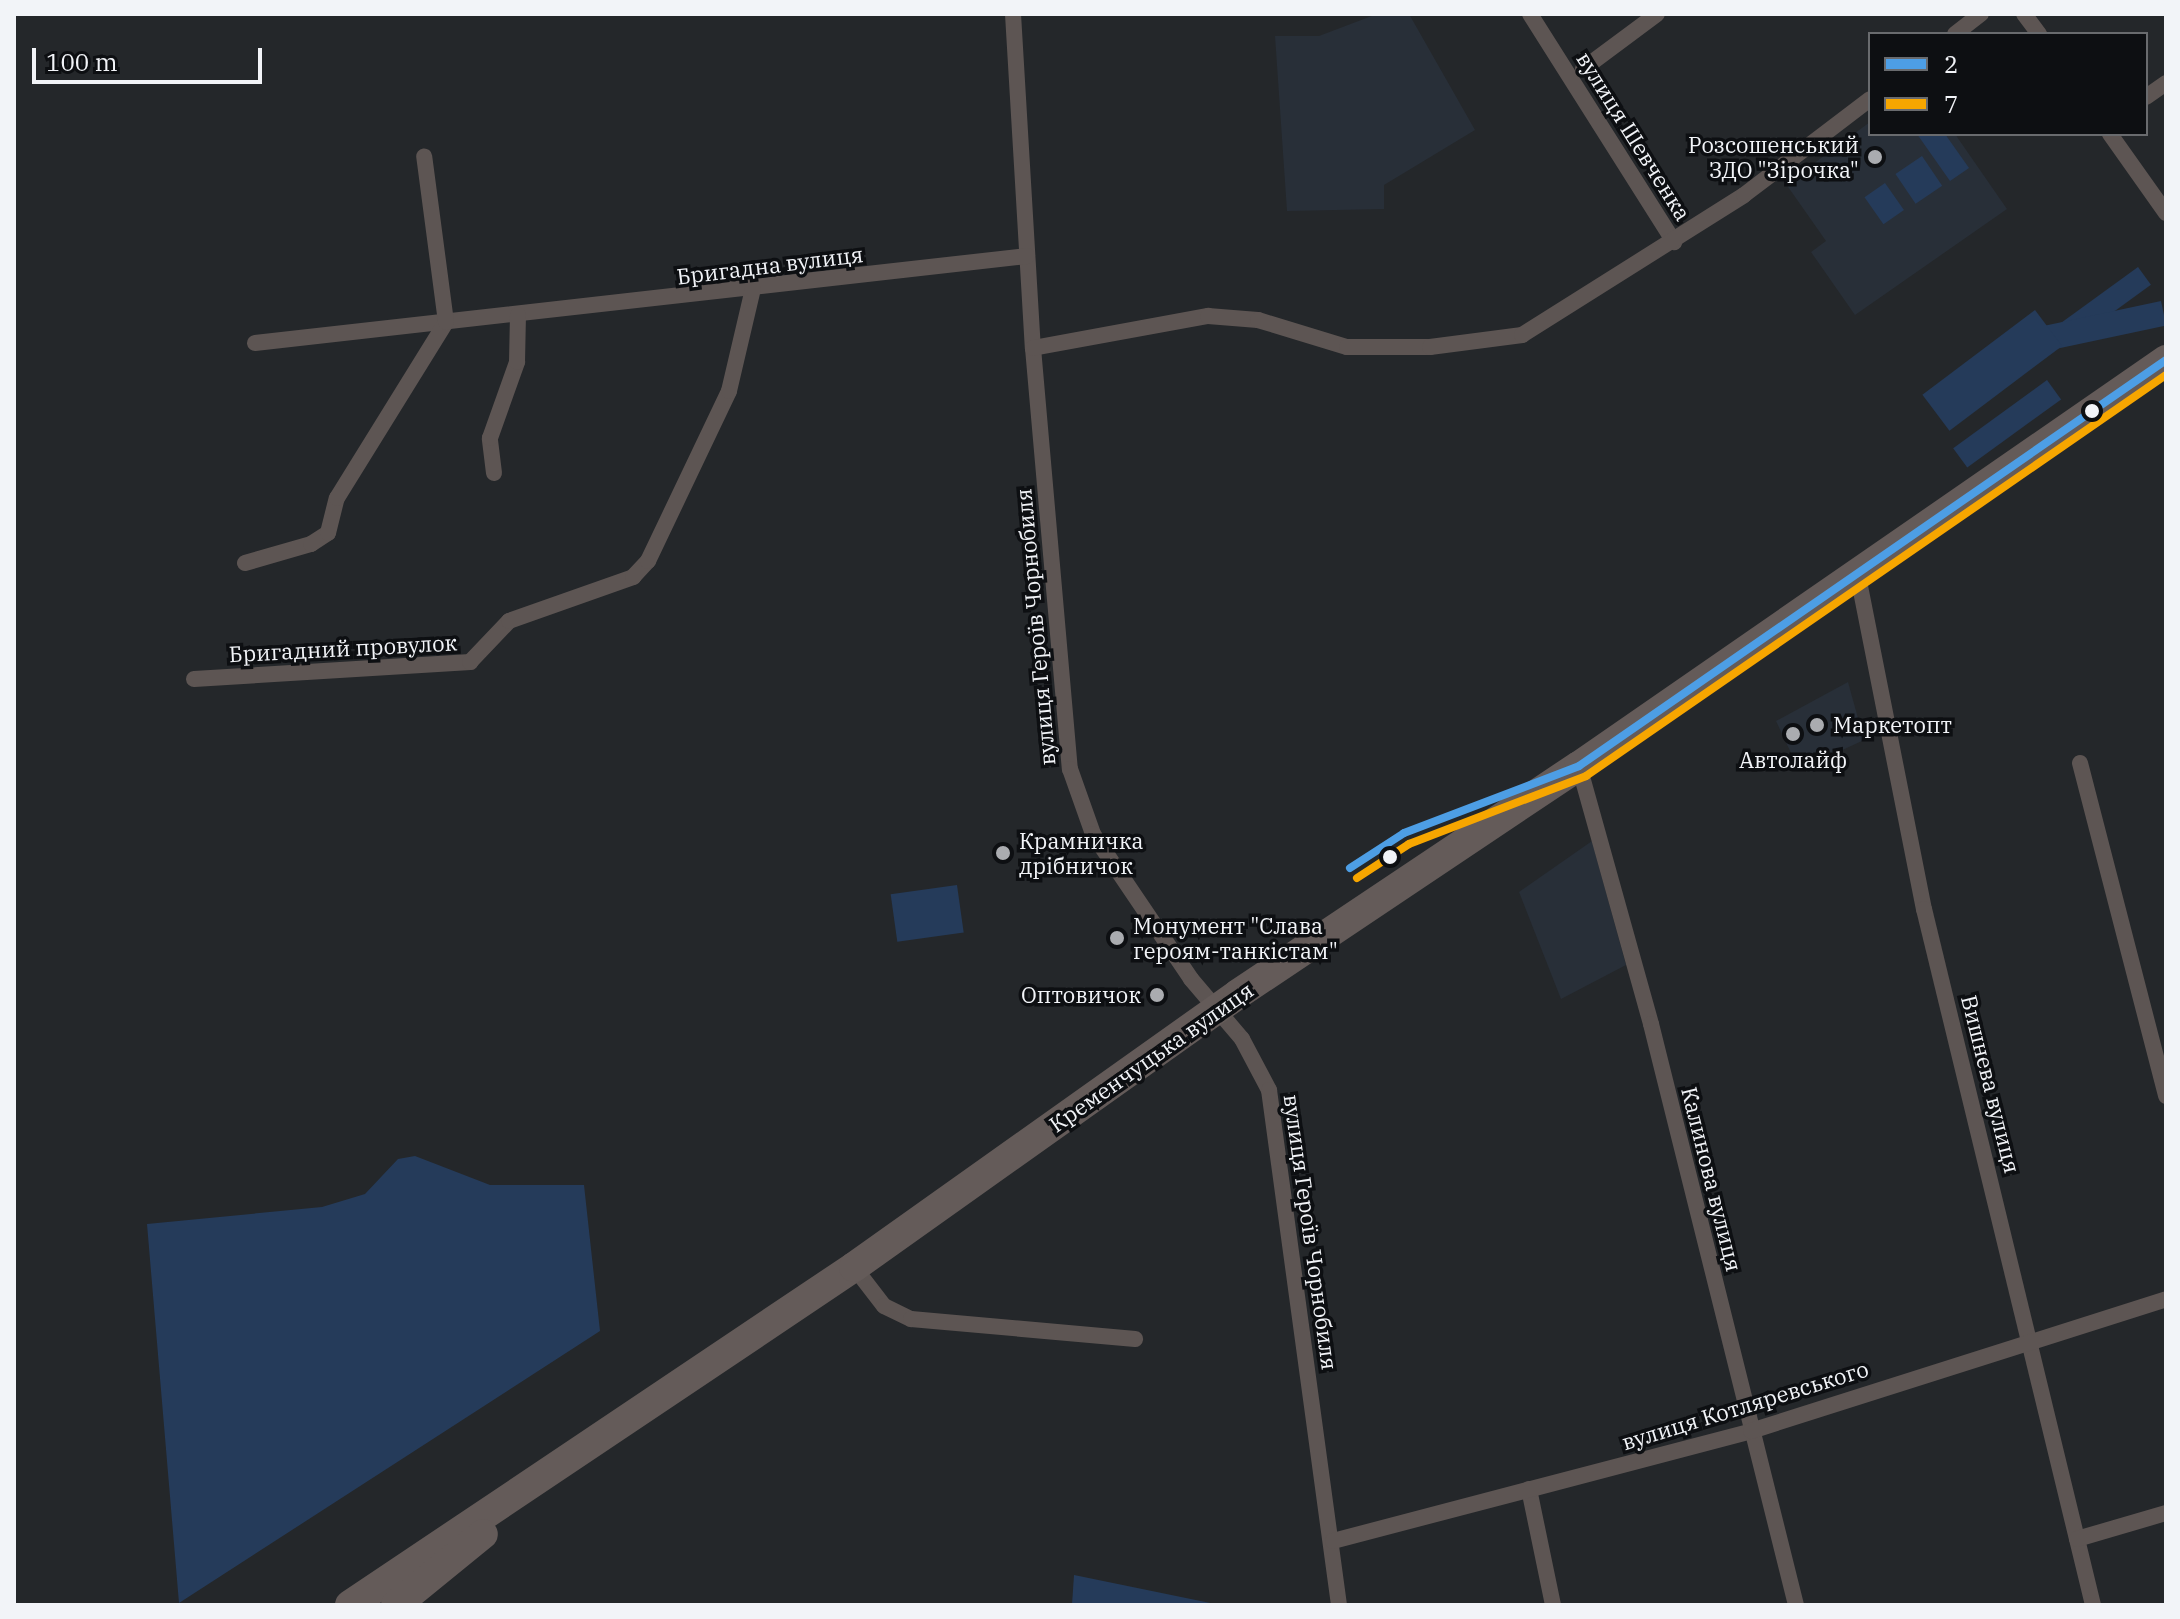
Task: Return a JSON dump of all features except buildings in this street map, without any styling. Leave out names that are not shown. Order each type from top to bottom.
[{"type":"highway","name":"Кременчуцька вулиця","points":[[573,1457],[854,1267],[1216,1009],[1579,766],[2166,360]]},
{"type":"highway","points":[[350,1605],[573,1457]]},
{"type":"highway","points":[[396,1605],[573,1457]]},
{"type":"street","name":"вулиця Героїв Чорнобиля","points":[[1013,14],[1033,348],[1075,790],[1093,834],[1257,1062],[1269,1090],[1333,1541],[1339,1605]]},
{"type":"street","name":"вулиця Шевченка","points":[[1530,14],[1674,242]]},
{"type":"street","points":[[1583,69],[1657,14]]},
{"type":"street","points":[[1958,32],[1981,14]]},
{"type":"street","points":[[2024,14],[2038,32]]},
{"type":"street","points":[[2148,96],[2166,83]]},
{"type":"street","name":"вулиця Шевченка","points":[[1033,348],[1208,316],[1258,320],[1347,347],[1497,340],[1547,323],[1674,242],[1868,100]]},
{"type":"street","points":[[2111,136],[2166,213]]},
{"type":"street","points":[[245,563],[311,544],[328,533],[337,498],[446,322],[424,156]]},
{"type":"street","name":"Бригадна вулиця","points":[[255,343],[1027,256]]},
{"type":"street","name":"Бригадний провулок","points":[[194,679],[470,662],[509,621],[633,577],[648,561],[729,391],[753,289]]},
{"type":"street","points":[[494,473],[490,438],[517,362],[518,315]]},
{"type":"street","name":"Вишнева вулиця","points":[[1857,571],[1924,909],[2032,1338],[2093,1605]]},
{"type":"street","points":[[2080,763],[2166,1096]]},
{"type":"street","name":"Калинова вулиця","points":[[1579,766],[1651,1024],[1796,1605]]},
{"type":"street","points":[[854,1267],[884,1306],[911,1319],[1135,1339]]},
{"type":"street","name":"вулиця Котляревського","points":[[1333,1541],[1751,1431],[2032,1338],[2166,1299]]},
{"type":"street","points":[[1529,1489],[1553,1605]]},
{"type":"street","points":[[2077,1539],[2166,1513]]},
{"type":"shaded area","points":[[1377,14],[1409,14],[1475,130],[1384,185],[1384,209],[1287,211],[1275,36],[1319,36]]},
{"type":"shaded area","points":[[1868,123],[1868,136],[1956,136],[2007,209],[1855,315],[1811,252],[1826,241],[1786,184]]},
{"type":"shaded area","points":[[1918,136],[1946,136],[1969,168],[1950,181]]},
{"type":"shaded area","points":[[1922,156],[1942,186],[1916,204],[1895,174]]},
{"type":"shaded area","points":[[1885,183],[1904,210],[1883,224],[1865,197]]},
{"type":"shaded area","points":[[2138,267],[2151,285],[2072,342],[2060,324]]},
{"type":"shaded area","points":[[2161,301],[2166,325],[2044,351],[2039,327]]},
{"type":"shaded area","points":[[2035,310],[2062,346],[1949,431],[1922,395]]},
{"type":"shaded area","points":[[2047,380],[2061,399],[1967,468],[1953,448]]},
{"type":"shaded area","points":[[1848,682],[1864,740],[1799,770],[1776,721]]},
{"type":"shaded area","points":[[1592,841],[1626,965],[1561,999],[1519,892]]},
{"type":"shaded area","points":[[957,885],[964,933],[897,942],[891,894]]},
{"type":"shaded area","points":[[415,1156],[490,1185],[584,1185],[600,1331],[179,1603],[147,1224],[322,1207],[365,1194],[398,1159]]},
{"type":"shaded area","points":[[1074,1575],[1220,1605],[1072,1605]]},
{"type":"transit line","name":"2","points":[[1350,868],[1404,833],[1579,766],[2166,360]]},
{"type":"transit line","name":"7","points":[[1357,878],[1409,844],[1586,776],[2166,375]]},
{"type":"place","name":"Розсошенський ЗДО \"Зірочка\"","points":[[1875,157]]},
{"type":"place","name":"Маркетопт","points":[[1817,725]]},
{"type":"place","name":"Автолайф","points":[[1793,734]]},
{"type":"place","name":"Крамничка дрібничок","points":[[1003,853]]},
{"type":"place","name":"Монумент \"Слава героям-танкістам\"","points":[[1117,938]]},
{"type":"place","name":"Оптовичок","points":[[1157,995]]}]
